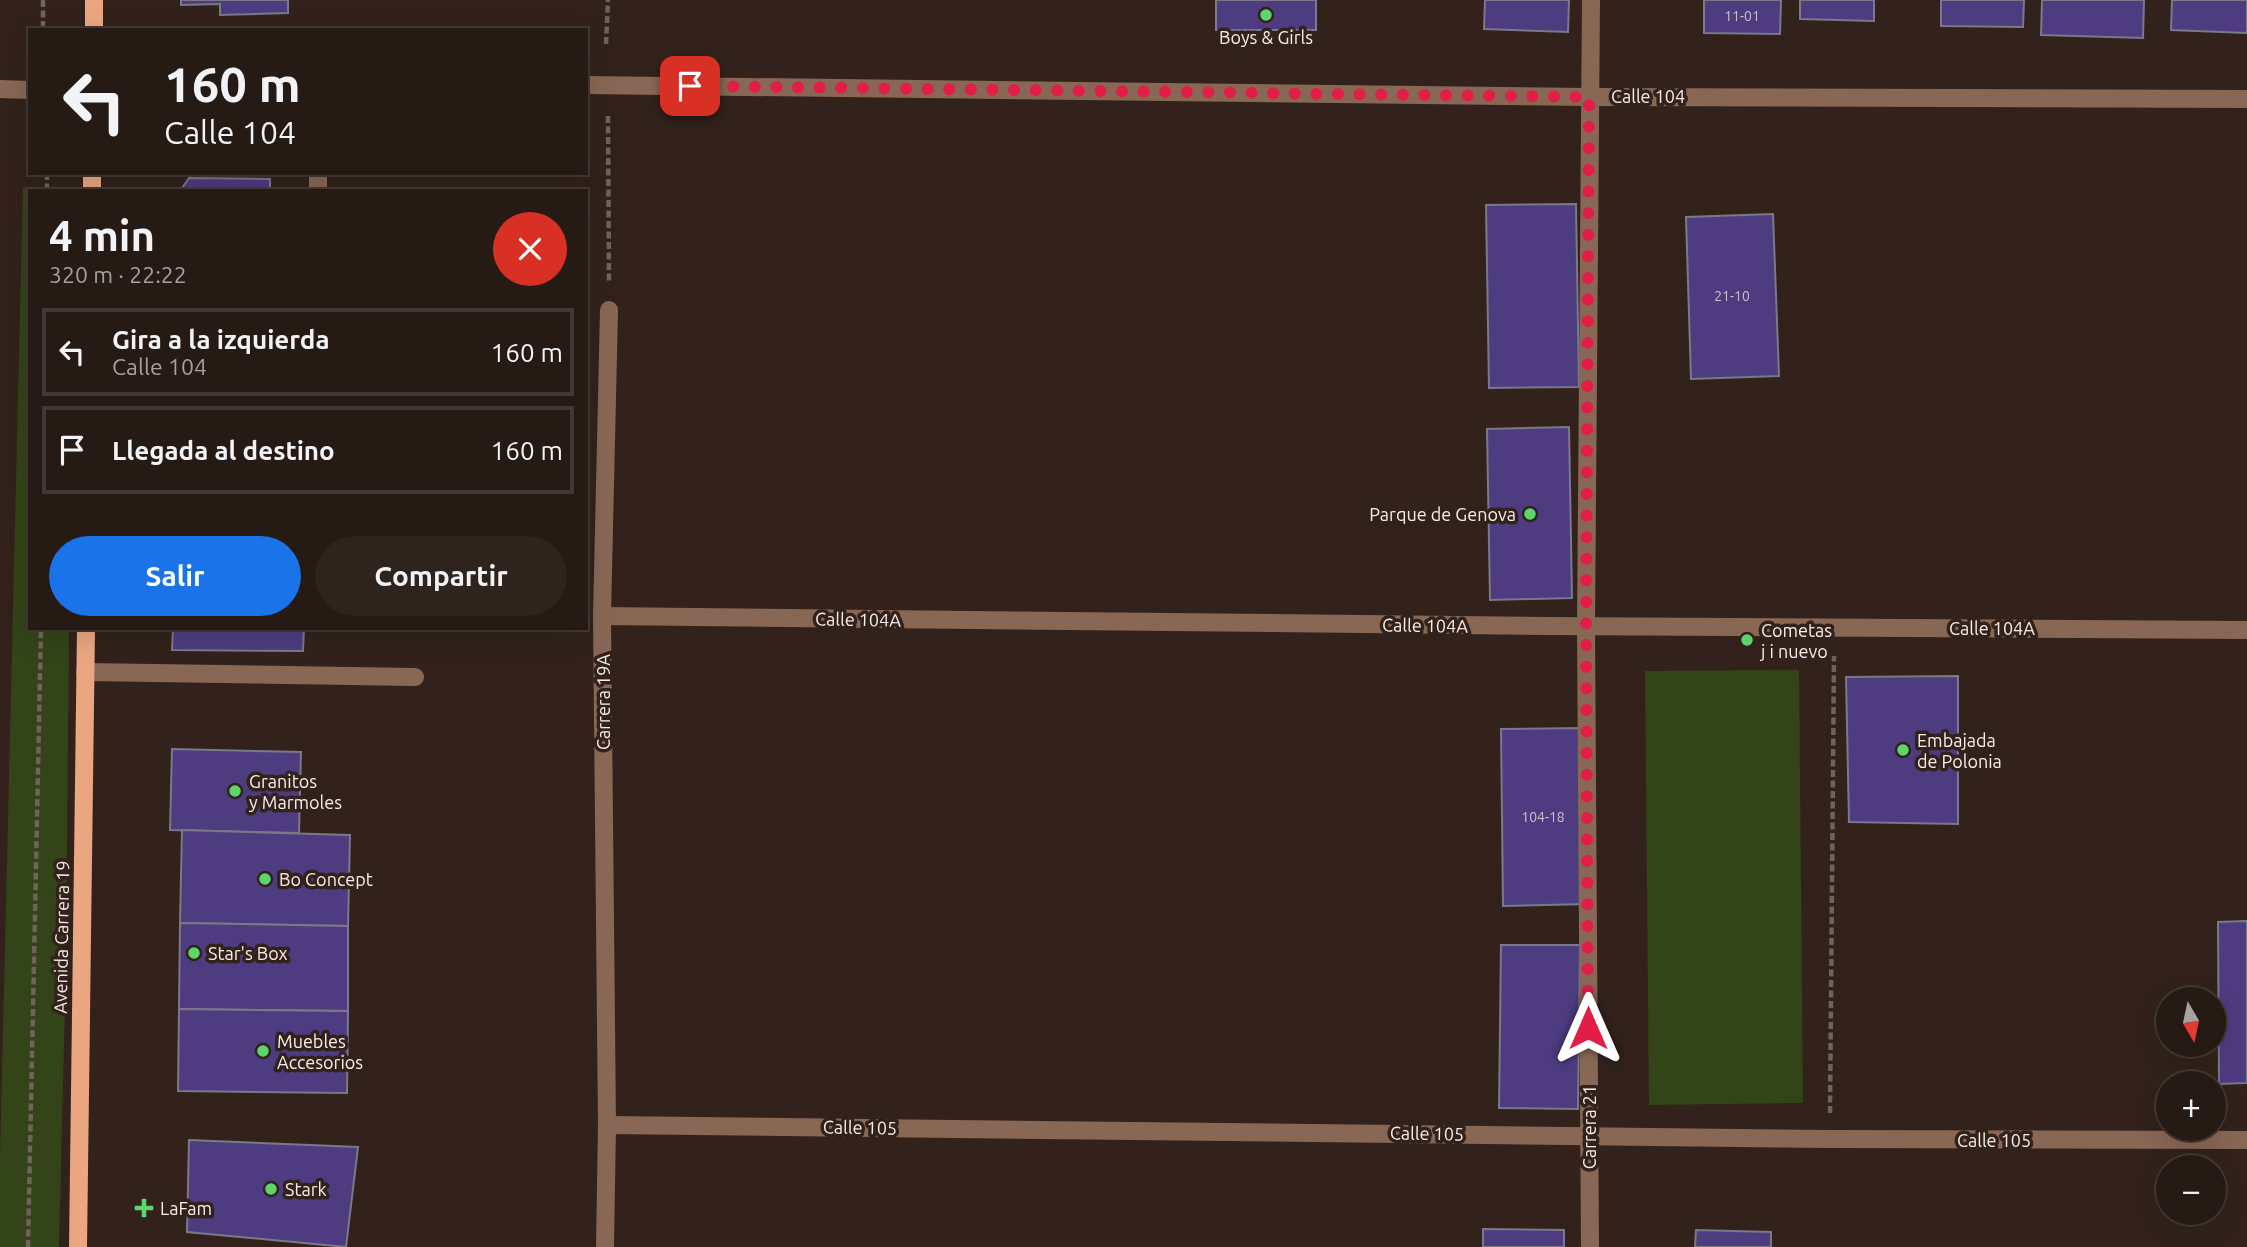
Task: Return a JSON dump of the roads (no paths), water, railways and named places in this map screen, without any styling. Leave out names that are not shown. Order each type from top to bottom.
[{"type":"main road","points":[[94,0],[94,28]]},
{"type":"main road","name":"Avenida Carrera 19","points":[[78,1247],[86,630]]},
{"type":"street","name":"Carrera 21","points":[[1590,1247],[1586,626],[1591,0]]},
{"type":"street","name":"Calle 104","points":[[588,85],[1589,97],[2247,99]]},
{"type":"street","points":[[0,89],[28,90]]},
{"type":"street","name":"Carrera 19A","points":[[605,1247],[607,1125],[602,616],[609,310]]},
{"type":"street","name":"Calle 104A","points":[[602,616],[2247,630]]},
{"type":"street","points":[[85,672],[415,677]]},
{"type":"street","name":"Calle 105","points":[[607,1125],[1830,1139],[2247,1140]]},
{"type":"place","name":"Boys & Girls","points":[[1266,15]]},
{"type":"place","name":"Parque de Genova","points":[[1530,514]]},
{"type":"place","name":"Cometas j i nuevo","points":[[1747,640]]},
{"type":"place","name":"Embajada de Polonia","points":[[1903,750]]},
{"type":"place","name":"Granitos y Marmoles","points":[[235,791]]},
{"type":"place","name":"Bo Concept","points":[[265,879]]},
{"type":"place","name":"Star's Box","points":[[194,953]]},
{"type":"place","name":"Muebles Accesorios","points":[[263,1051]]},
{"type":"place","name":"Stark","points":[[271,1189]]},
{"type":"place","name":"LaFam","points":[[144,1208]]}]
